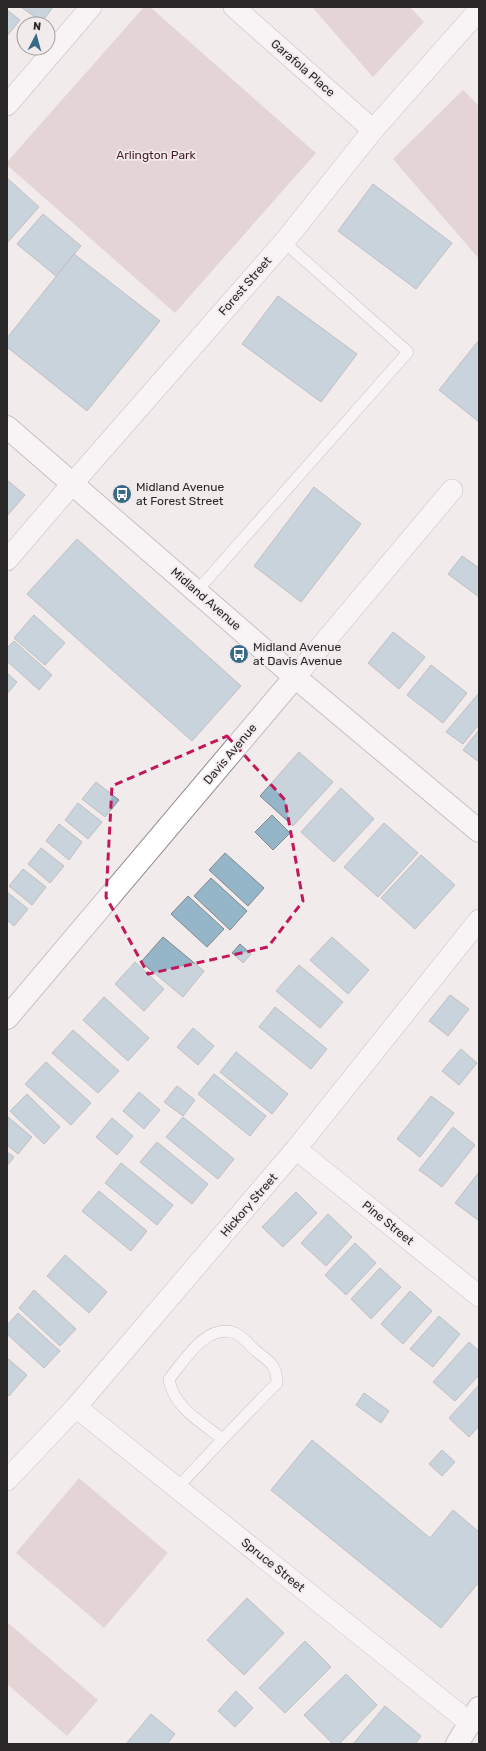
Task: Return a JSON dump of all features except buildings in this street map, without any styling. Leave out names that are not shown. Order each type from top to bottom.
[{"type":"street","points":[[7,105],[91,7]]},
{"type":"street","name":"Garafola Place","points":[[234,7],[373,130]]},
{"type":"street","name":"Forest Street","points":[[7,560],[284,242],[373,130],[479,10]]},
{"type":"street","name":"Midland Avenue","points":[[7,427],[295,677],[479,831]]},
{"type":"street","name":"Davis Avenue","points":[[7,1018],[452,490]]},
{"type":"street","name":"Hickory Street","points":[[7,1480],[76,1407],[296,1149],[479,920]]},
{"type":"street","name":"Pine Street","points":[[296,1149],[479,1296]]},
{"type":"street","name":"Spruce Street","points":[[76,1407],[177,1488],[474,1715]]},
{"type":"street","points":[[456,1744],[474,1715]]},
{"type":"lane","points":[[197,591],[408,352],[284,242]]},
{"type":"lane","points":[[177,1488],[277,1383],[277,1372],[272,1364],[236,1333],[223,1331],[212,1334],[201,1341],[169,1379],[171,1390],[188,1411],[223,1439]]},
{"type":"highlighted area","points":[[227,736],[285,800],[303,901],[268,947],[148,974],[106,897],[112,786]]},
{"type":"green space","name":"Arlington Park","points":[[144,7],[150,7],[316,153],[175,313],[7,165],[7,162]]},
{"type":"green space","points":[[312,7],[410,7],[424,22],[373,77]]},
{"type":"green space","points":[[463,90],[479,106],[479,259],[393,159]]},
{"type":"green space","points":[[79,1478],[168,1553],[104,1628],[16,1553]]},
{"type":"green space","points":[[7,1622],[98,1700],[67,1736],[7,1684]]},
{"type":"place","name":"Midland Avenue at Forest Street","points":[[122,494]]},
{"type":"place","name":"Midland Avenue at Davis Avenue","points":[[239,654]]}]
